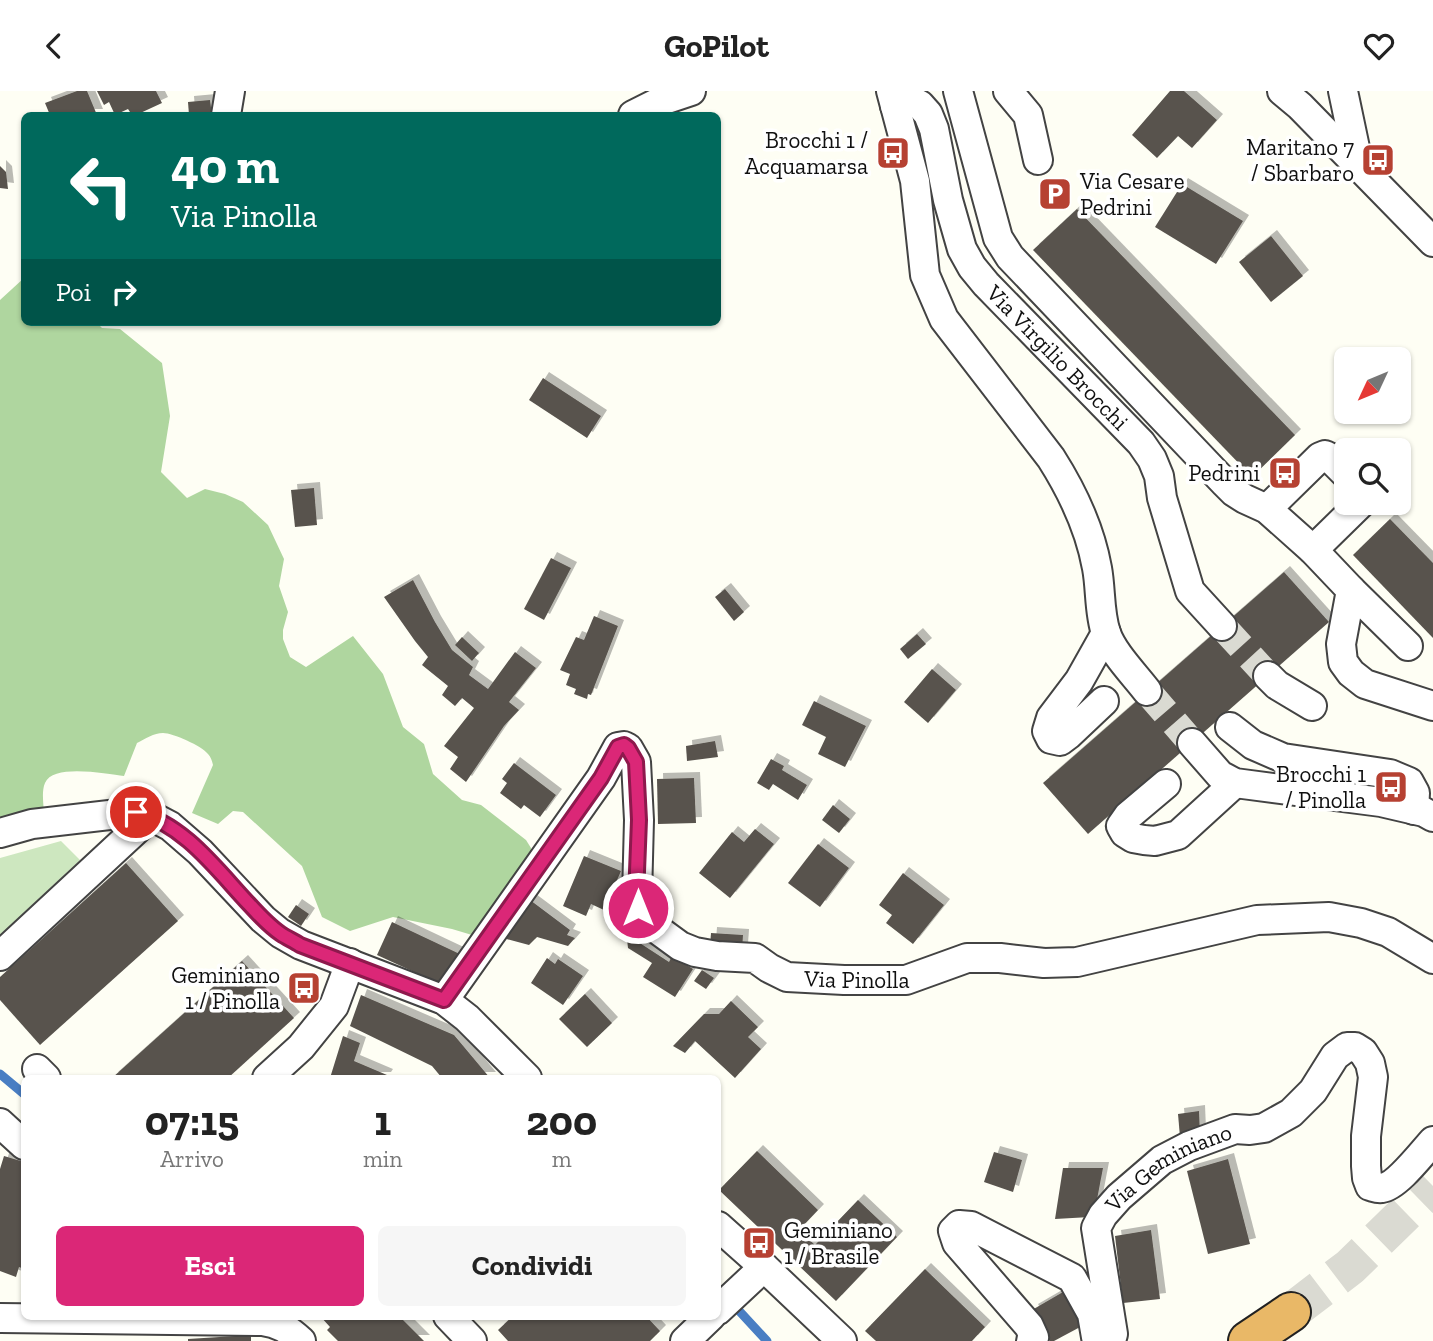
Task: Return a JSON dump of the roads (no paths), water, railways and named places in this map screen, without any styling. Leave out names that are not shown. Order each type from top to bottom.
[{"type":"highway","points":[[1248,1341],[1292,1312]]},
{"type":"street","points":[[226,112],[230,91]]},
{"type":"street","points":[[640,112],[661,101],[691,91]]},
{"type":"street","points":[[958,91],[998,238],[1010,257],[1234,492],[1267,509],[1313,550],[1408,646]]},
{"type":"street","points":[[1008,91],[1028,115],[1038,160]]},
{"type":"street","points":[[1343,91],[1360,167]]},
{"type":"street","points":[[1293,96],[1433,242]]},
{"type":"street","name":"Via Virgilio Brocchi","points":[[1147,691],[1106,633],[1097,565],[1080,514],[1065,481],[1051,458],[944,319],[925,275],[915,181],[893,99],[911,100],[920,104],[928,114],[934,129],[947,200],[962,249],[972,267],[1140,443],[1152,459],[1190,591],[1222,626]]},
{"type":"street","points":[[1267,509],[1320,457],[1325,455],[1334,462]]},
{"type":"street","points":[[1313,550],[1349,515]]},
{"type":"street","points":[[1351,590],[1341,644],[1343,662],[1351,673],[1366,684],[1433,706]]},
{"type":"street","points":[[1104,701],[1068,736],[1059,741],[1051,739],[1047,731],[1051,718],[1079,681],[1106,633]]},
{"type":"street","points":[[1268,676],[1276,685],[1312,706]]},
{"type":"street","points":[[1230,727],[1253,745],[1283,758],[1390,775],[1409,782],[1423,814]]},
{"type":"street","points":[[1192,743],[1220,775],[1235,783],[1381,803],[1423,814]]},
{"type":"street","name":"Via Pinolla","points":[[444,1000],[601,778],[618,747],[624,745],[636,762],[639,820],[636,897],[638,908],[654,927],[680,946],[695,952],[755,958],[787,977],[906,980],[967,958],[1000,958],[1044,963],[1077,962],[1257,920],[1329,916],[1388,932],[1433,959]]},
{"type":"street","points":[[1166,784],[1128,816],[1121,826],[1125,833],[1133,838],[1155,841],[1178,835],[1235,783]]},
{"type":"street","points":[[0,833],[32,824],[118,814],[136,812],[151,816],[170,826],[200,852],[263,919],[280,933],[300,945],[444,1000],[467,1018],[524,1075]]},
{"type":"street","points":[[0,956],[151,816]]},
{"type":"street","points":[[270,1075],[301,1047],[334,1006],[350,963]]},
{"type":"street","name":"Via Geminiano","points":[[1111,1341],[1113,1334],[1096,1228],[1103,1215],[1119,1197],[1162,1160],[1189,1146],[1236,1129],[1264,1128],[1291,1113],[1313,1091],[1335,1056],[1347,1047],[1355,1047],[1363,1052],[1370,1063],[1373,1077],[1366,1136],[1366,1166],[1370,1186],[1380,1189],[1399,1178],[1433,1141]]},
{"type":"street","points":[[0,1123],[21,1142]]},
{"type":"street","points":[[1031,1341],[1034,1337],[1029,1326],[957,1243],[953,1231],[959,1224],[971,1226],[1072,1278],[1092,1314],[1098,1341]]},
{"type":"street","points":[[721,1229],[842,1341]]},
{"type":"street","points":[[721,1307],[764,1267]]},
{"type":"street","points":[[0,1318],[21,1318]]},
{"type":"street","points":[[175,1320],[263,1321],[283,1326],[301,1341]]},
{"type":"waterway","points":[[0,1074],[21,1092]]},
{"type":"waterway","points":[[721,1291],[767,1341]]},
{"type":"tunnel","points":[[1222,626],[1268,676]]},
{"type":"tunnel","points":[[1147,691],[1192,743]]},
{"type":"tunnel","points":[[1291,1312],[1350,1267],[1433,1186]]},
{"type":"place","name":"Brocchi 1 / Acquamarsa","points":[[893,153]]},
{"type":"place","name":"Maritano 7 / Sbarbaro","points":[[1378,160]]},
{"type":"place","name":"Via Cesare Pedrini","points":[[1055,194]]},
{"type":"place","name":"Pedrini","points":[[1285,473]]},
{"type":"place","name":"Brocchi 1 / Pinolla","points":[[1391,787]]},
{"type":"place","name":"Geminiano 1 / Pinolla","points":[[304,988]]},
{"type":"place","name":"Geminiano 1 / Brasile","points":[[759,1243]]}]
